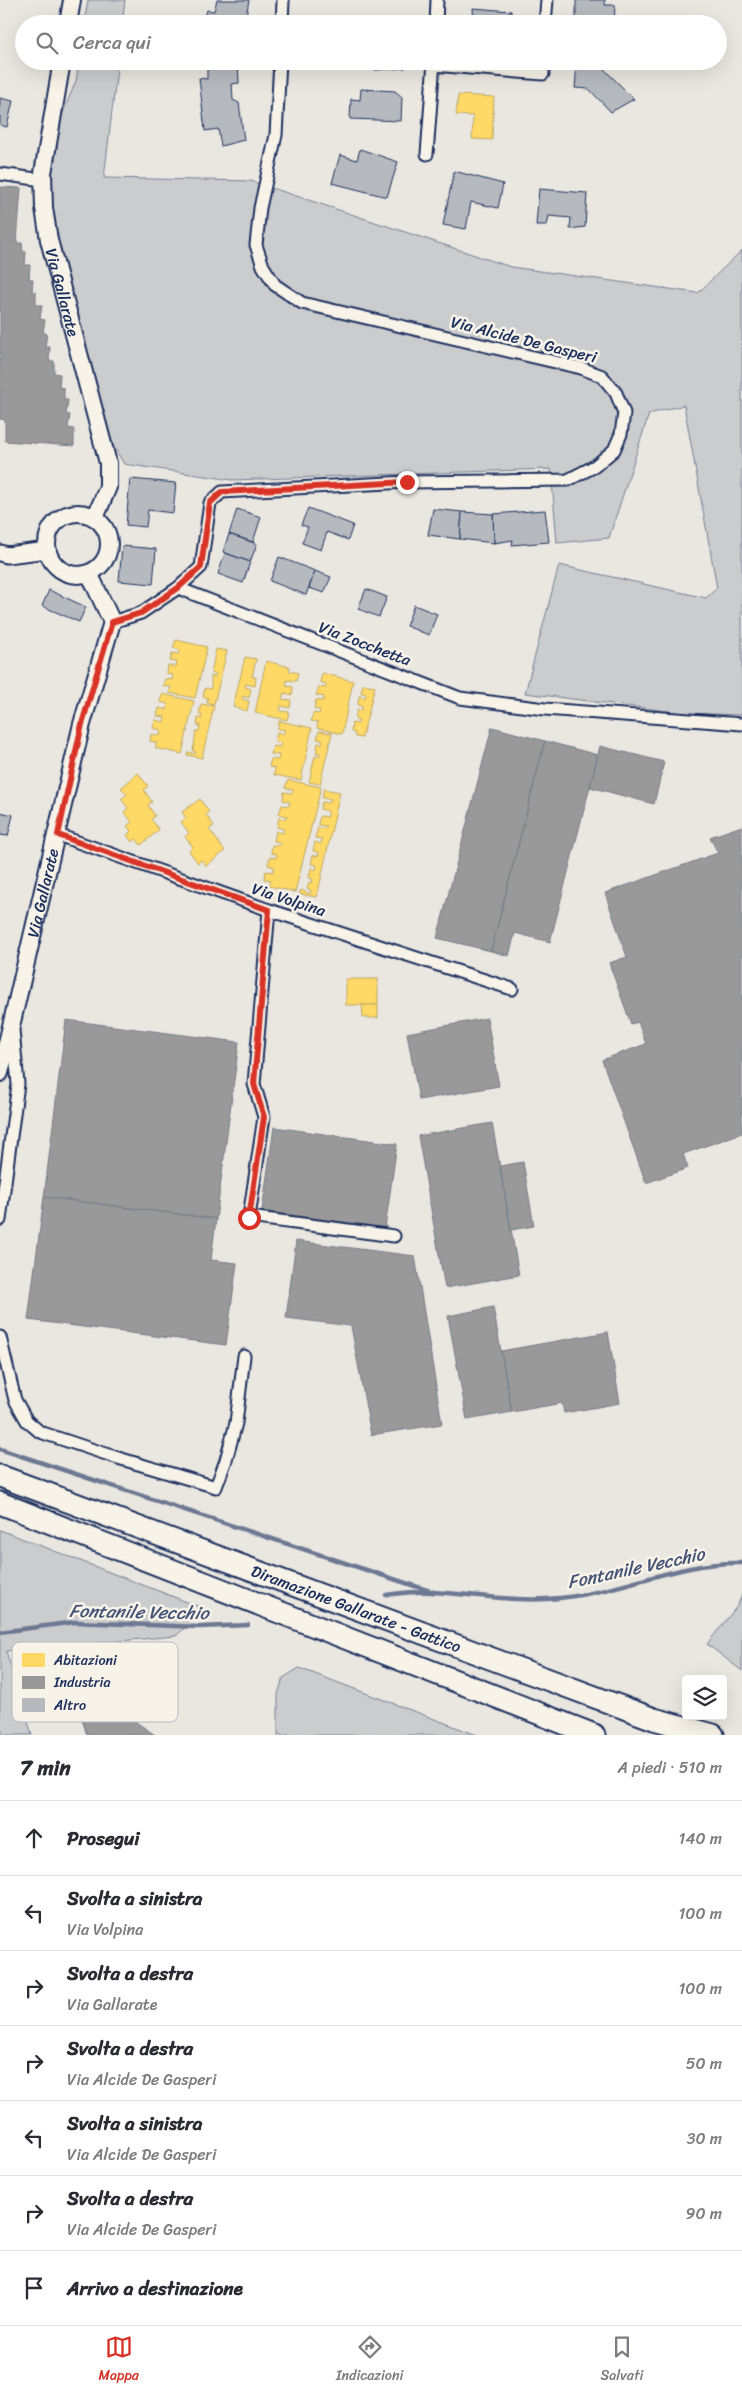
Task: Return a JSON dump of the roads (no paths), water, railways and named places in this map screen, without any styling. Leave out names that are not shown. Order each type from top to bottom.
[{"type":"highway","name":"Diramazione Gallarate - Gattico","points":[[0,1476],[654,1719],[714,1735]]},
{"type":"highway","name":"Diramazione Gallarate - Gattico","points":[[0,1503],[594,1735]]},
{"type":"main road","points":[[70,15],[72,0]]},
{"type":"main road","name":"Via Gallarate","points":[[61,70],[43,180],[49,240],[108,463],[108,487],[95,518]]},
{"type":"main road","points":[[78,513],[95,518],[107,533],[109,542],[104,561],[89,573],[80,574],[63,571],[51,559],[48,550],[49,532],[61,518],[78,513]]},
{"type":"main road","points":[[89,573],[112,622]]},
{"type":"main road","name":"Via Gallarate","points":[[0,1073],[58,835],[82,724],[112,622]]},
{"type":"street","points":[[282,15],[283,0]]},
{"type":"street","points":[[437,15],[438,0]]},
{"type":"street","points":[[546,15],[547,0]]},
{"type":"street","name":"Via Alcide De Gasperi","points":[[112,622],[141,613],[178,588],[201,567],[210,503],[222,492],[407,482],[568,480],[595,466],[614,450],[621,434],[624,413],[616,393],[602,376],[581,368],[302,302],[275,285],[264,266],[256,245],[260,208],[276,135],[280,70]]},
{"type":"street","points":[[427,154],[433,70]]},
{"type":"street","points":[[502,70],[542,74],[542,70]]},
{"type":"street","points":[[0,174],[43,180]]},
{"type":"street","points":[[0,553],[7,555],[48,550]]},
{"type":"street","name":"Via Zocchetta","points":[[178,588],[460,698],[545,709],[742,724]]},
{"type":"street","name":"Via Volpina","points":[[58,835],[269,910],[512,989]]},
{"type":"street","points":[[269,910],[254,1084],[264,1117],[249,1218],[394,1236]]},
{"type":"street","points":[[0,1220],[18,1084],[12,1018]]},
{"type":"street","points":[[0,1337],[15,1400],[27,1421],[40,1432],[118,1458],[216,1487],[236,1423],[244,1356]]},
{"type":"waterway","points":[[0,1449],[433,1592]]},
{"type":"waterway","name":"Fontanile Vecchio","points":[[386,1595],[426,1592],[512,1599],[560,1598],[606,1590],[696,1567],[742,1563]]},
{"type":"waterway","name":"Fontanile Vecchio","points":[[0,1632],[75,1622],[200,1627],[248,1625]]}]
